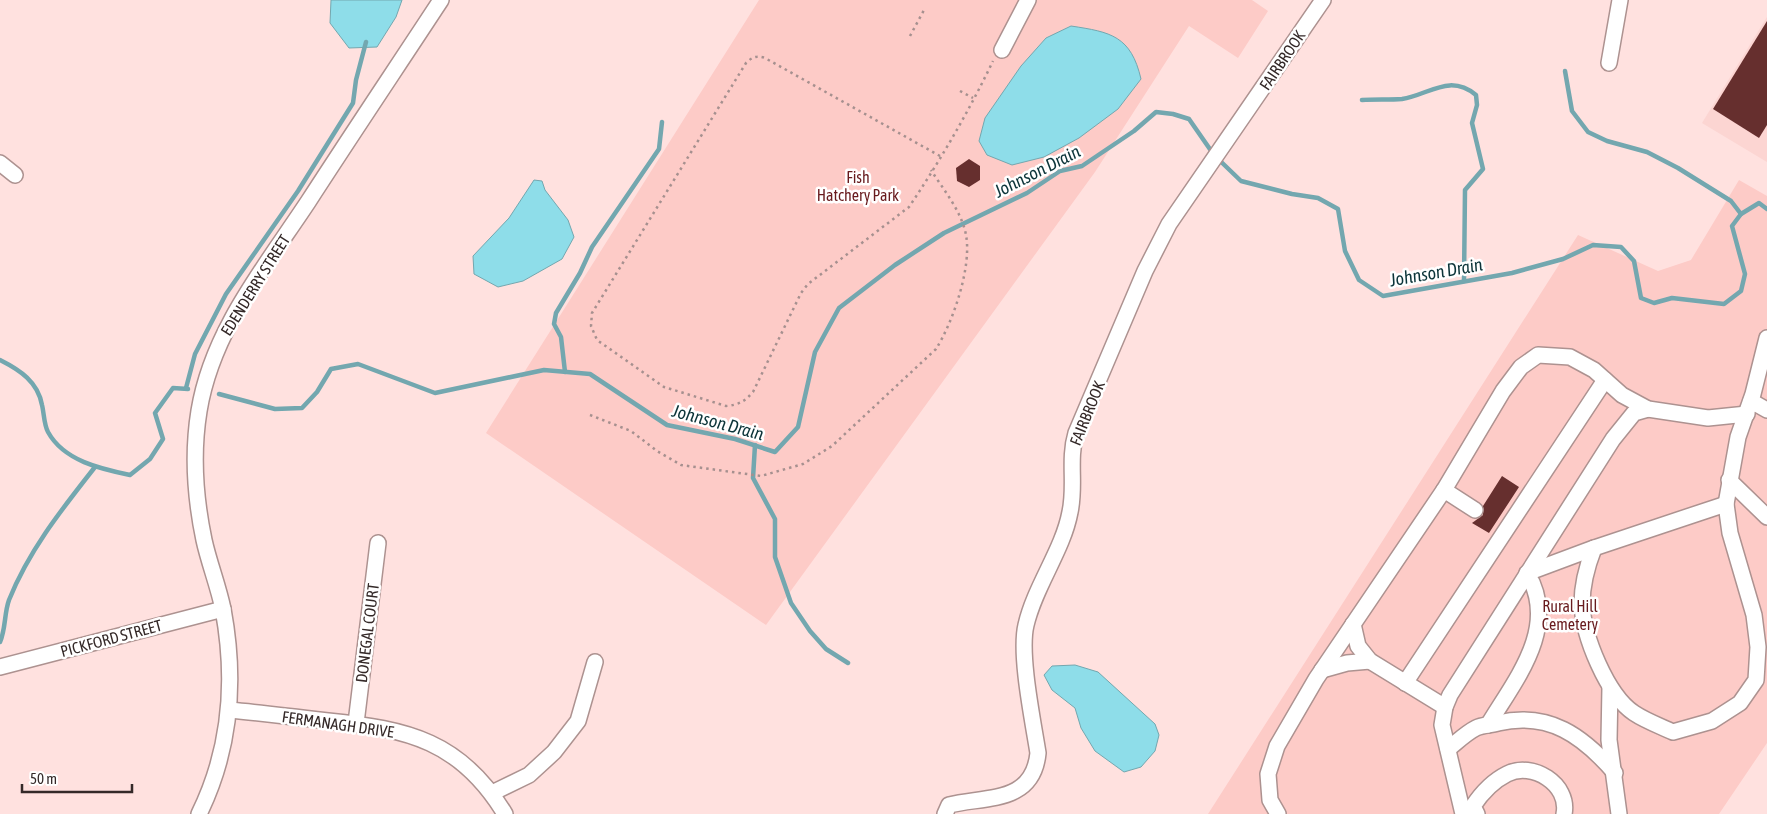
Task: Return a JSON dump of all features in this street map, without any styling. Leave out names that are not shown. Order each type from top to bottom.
[{"type":"street","name":"EDENDERRY STREET","points":[[199,814],[220,759],[229,710],[230,664],[222,609],[204,540],[195,476],[195,449],[199,412],[212,364],[240,305],[441,0]]},
{"type":"street","points":[[998,54],[1028,0]]},
{"type":"street","name":"FAIRBROOK","points":[[945,814],[949,805],[990,799],[1014,792],[1027,783],[1034,772],[1038,753],[1024,635],[1039,587],[1070,512],[1073,493],[1071,456],[1074,439],[1145,271],[1169,224],[1323,0]]},
{"type":"street","points":[[1609,64],[1620,0]]},
{"type":"street","points":[[0,163],[15,175]]},
{"type":"street","points":[[1594,548],[1584,575],[1582,606],[1593,653],[1610,687],[1633,713],[1673,732],[1712,721],[1740,703],[1756,680],[1758,647],[1754,616],[1730,533],[1726,504],[1738,437],[1750,403],[1767,338]]},
{"type":"street","points":[[1278,814],[1270,800],[1268,774],[1277,746],[1322,670],[1444,490],[1503,391],[1527,363],[1538,355],[1570,356],[1594,370],[1622,395],[1648,409],[1708,418],[1750,403],[1767,410]]},
{"type":"street","points":[[1406,683],[1605,380]]},
{"type":"street","points":[[1469,810],[1442,726],[1445,707],[1450,695],[1613,438],[1634,413],[1648,409]]},
{"type":"street","points":[[1730,480],[1767,517]]},
{"type":"street","points":[[1444,490],[1475,510]]},
{"type":"street","points":[[1527,573],[1594,548],[1726,504]]},
{"type":"street","name":"DONEGAL COURT","points":[[356,723],[378,543]]},
{"type":"street","points":[[1488,725],[1533,647],[1540,618],[1537,594],[1527,573]]},
{"type":"street","name":"PICKFORD STREET","points":[[0,668],[222,609]]},
{"type":"street","points":[[1353,624],[1358,646],[1370,661],[1445,707]]},
{"type":"street","points":[[1322,670],[1347,663],[1370,661]]},
{"type":"street","points":[[492,793],[529,775],[554,752],[578,722],[595,662]]},
{"type":"street","points":[[1610,687],[1608,740],[1615,772],[1619,814]]},
{"type":"street","name":"FERMANAGH DRIVE","points":[[229,710],[356,723],[401,732],[437,746],[468,766],[492,793],[505,814]]},
{"type":"street","points":[[1448,749],[1477,728],[1508,720],[1538,720],[1565,729],[1598,753],[1615,772]]},
{"type":"street","points":[[1469,810],[1482,794],[1507,774],[1526,769],[1546,776],[1559,788],[1564,814]]},
{"type":"path","points":[[910,36],[924,10]]},
{"type":"path","points":[[940,156],[765,58],[759,56],[752,58],[746,63],[592,313],[591,326],[597,340],[664,387],[726,406],[734,406],[745,401],[753,392],[791,308],[808,284],[909,207],[940,156],[998,54]]},
{"type":"path","points":[[960,91],[973,98]]},
{"type":"path","points":[[590,415],[631,431],[657,451],[681,465],[753,477],[772,474],[803,464],[844,436],[861,417],[936,348],[945,334],[960,289],[966,262],[966,234],[958,214],[931,170]]},
{"type":"shaded area","points":[[1767,17],[1767,162],[1702,123]]},
{"type":"green space","name":"Fish Hatchery Park","points":[[759,0],[1252,0],[1268,11],[1238,58],[1189,26],[1095,172],[766,625],[486,433]]},
{"type":"green space","name":"Rural Hill Cemetery","points":[[1739,180],[1767,196],[1767,743],[1719,814],[1208,814],[1578,235],[1658,271],[1691,260]]},
{"type":"water","points":[[331,0],[402,0],[396,17],[377,47],[349,48],[330,23]]},
{"type":"water","points":[[1071,26],[1108,34],[1125,45],[1137,65],[1141,79],[1118,109],[1079,138],[1044,157],[1012,165],[987,155],[979,141],[985,118],[1021,66],[1046,38]]},
{"type":"water","points":[[534,180],[542,181],[545,190],[568,220],[574,237],[562,259],[523,281],[498,287],[474,274],[473,256],[509,218]]},
{"type":"water","points":[[1075,665],[1098,672],[1155,724],[1159,735],[1155,751],[1141,767],[1124,772],[1095,751],[1081,728],[1075,708],[1052,690],[1044,675],[1052,666]]},
{"type":"building","points":[[1767,21],[1767,125],[1759,138],[1713,109]]},
{"type":"building","points":[[969,159],[980,166],[980,180],[969,187],[957,181],[956,168]]},
{"type":"building","points":[[1502,476],[1519,487],[1489,533],[1472,523],[1483,515],[1483,506]]},
{"type":"waterway","points":[[186,388],[195,354],[226,294],[298,191],[353,103],[356,80],[366,42]]},
{"type":"waterway","points":[[1565,71],[1572,111],[1588,132],[1607,141],[1647,152],[1678,168],[1731,201],[1741,214]]},
{"type":"waterway","points":[[1362,100],[1402,99],[1448,86],[1457,86],[1476,95],[1477,105],[1472,123],[1483,169],[1465,190],[1464,281]]},
{"type":"waterway","name":"Johnson Drain","points":[[219,394],[275,409],[302,408],[317,392],[331,369],[358,364],[435,393],[544,370],[590,374],[667,425],[735,439],[775,452],[798,427],[815,352],[839,308],[895,265],[944,233],[1027,193],[1060,171],[1082,166],[1134,131],[1156,112],[1173,114],[1189,119],[1214,155],[1241,181],[1292,194],[1318,198],[1338,209],[1345,251],[1359,280],[1383,296],[1512,273],[1563,259],[1593,245],[1621,247],[1634,261],[1641,298],[1654,303],[1672,298],[1724,304],[1741,291],[1745,274],[1732,226],[1741,214],[1759,203],[1767,209]]},
{"type":"waterway","points":[[565,372],[561,337],[554,324],[556,313],[580,273],[592,247],[659,149],[662,122]]},
{"type":"waterway","name":"Johnson Drain","points":[[0,360],[21,373],[37,390],[48,432],[63,450],[84,462],[130,475],[150,459],[163,439],[155,413],[173,388],[188,389]]},
{"type":"waterway","points":[[755,445],[753,478],[775,519],[775,557],[791,603],[810,631],[826,649],[848,663]]},
{"type":"waterway","points":[[0,642],[9,600],[26,564],[59,514],[95,467]]}]
